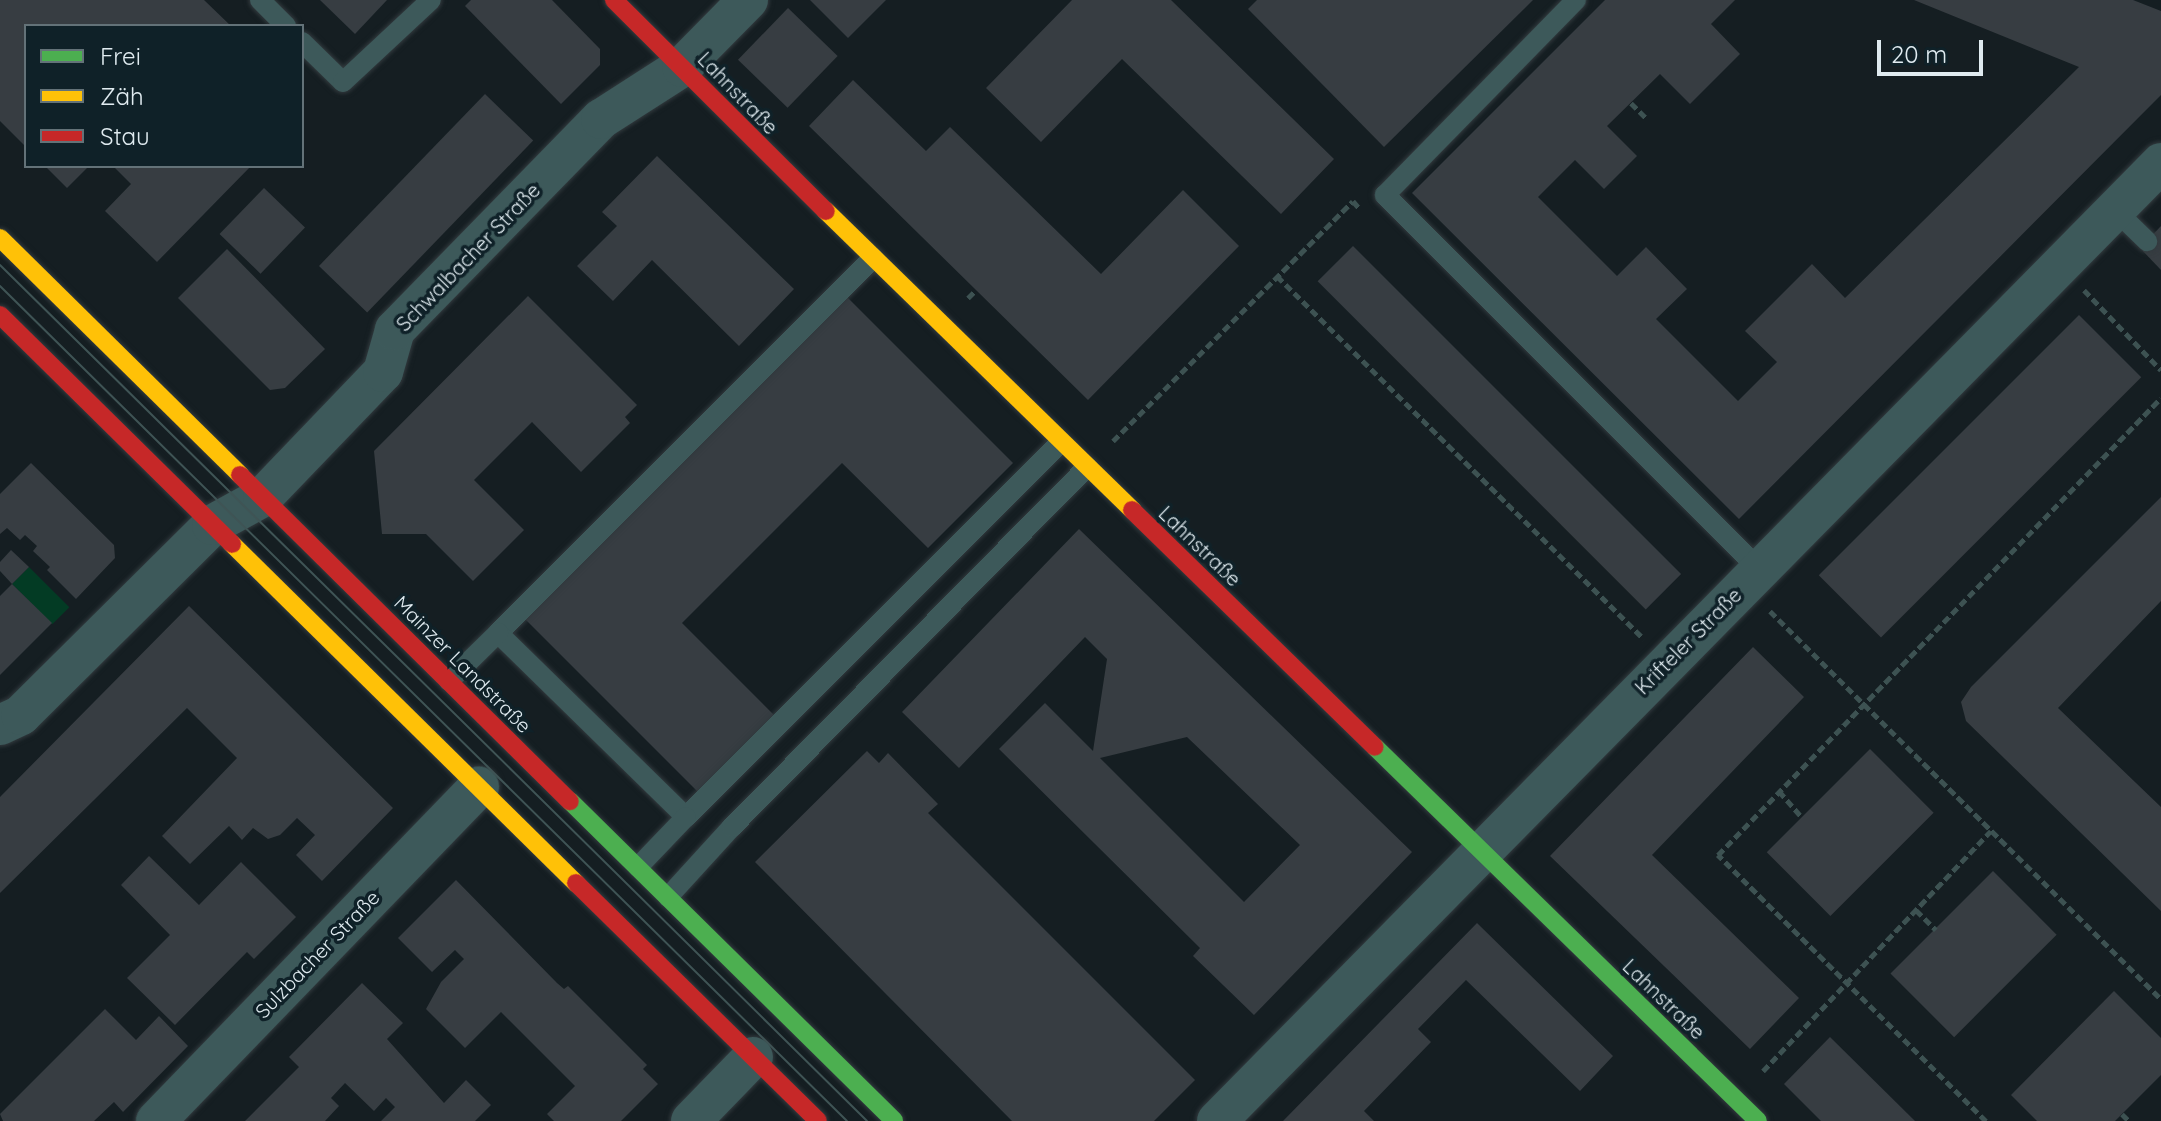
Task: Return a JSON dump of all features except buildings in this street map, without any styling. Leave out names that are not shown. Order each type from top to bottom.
[{"type":"main road","name":"Lahnstraße","points":[[614,0],[873,258],[1758,1121]]},
{"type":"main road","name":"Mainzer Landstraße","points":[[0,238],[894,1121]]},
{"type":"main road","points":[[0,315],[818,1121]]},
{"type":"street","name":"Schwalbacher Straße","points":[[0,725],[21,715],[212,525],[263,497],[383,372],[395,330],[590,130],[601,119],[682,67],[748,0]]},
{"type":"street","name":"Krifteler Straße","points":[[1217,1121],[2161,163]]},
{"type":"street","name":"Sulzbacher Straße","points":[[156,1121],[479,787]]},
{"type":"street","points":[[691,1121],[753,1057]]},
{"type":"lane","points":[[260,0],[284,24]]},
{"type":"lane","points":[[304,44],[343,82],[431,0]]},
{"type":"lane","points":[[1576,0],[1385,195],[1759,569]]},
{"type":"lane","points":[[2115,210],[2147,241]]},
{"type":"lane","points":[[449,681],[873,258]]},
{"type":"lane","points":[[638,867],[1061,442]]},
{"type":"lane","points":[[668,897],[732,827],[1087,467]]},
{"type":"lane","points":[[498,633],[686,817]]},
{"type":"path","points":[[1631,103],[1646,118]]},
{"type":"path","points":[[1087,467],[1353,201],[1364,213]]},
{"type":"path","points":[[1277,276],[1665,664]]},
{"type":"path","points":[[2084,289],[2161,370]]},
{"type":"path","points":[[1986,1121],[1718,855],[2161,398]]},
{"type":"path","points":[[1780,621],[1863,707],[2161,999]]},
{"type":"path","points":[[1779,791],[1802,817]]},
{"type":"path","points":[[1736,1100],[1991,831]]},
{"type":"path","points":[[1916,910],[1936,930]]},
{"type":"path","points":[[2122,1114],[2129,1121]]},
{"type":"green space","points":[[29,567],[69,607],[52,624],[12,584]]},
{"type":"tram line","points":[[0,265],[867,1121]]},
{"type":"tram line","points":[[0,286],[847,1121]]},
{"type":"traffic: fast","points":[[1375,747],[1758,1121]]},
{"type":"traffic: fast","points":[[570,801],[894,1121]]},
{"type":"traffic: slow","points":[[826,211],[1132,510]]},
{"type":"traffic: slow","points":[[0,238],[240,475]]},
{"type":"traffic: slow","points":[[232,544],[576,883]]},
{"type":"traffic: jam","points":[[614,0],[826,211]]},
{"type":"traffic: jam","points":[[0,315],[232,544]]},
{"type":"traffic: jam","points":[[240,475],[570,801]]},
{"type":"traffic: jam","points":[[1132,510],[1375,747]]},
{"type":"traffic: jam","points":[[576,883],[818,1121]]}]
